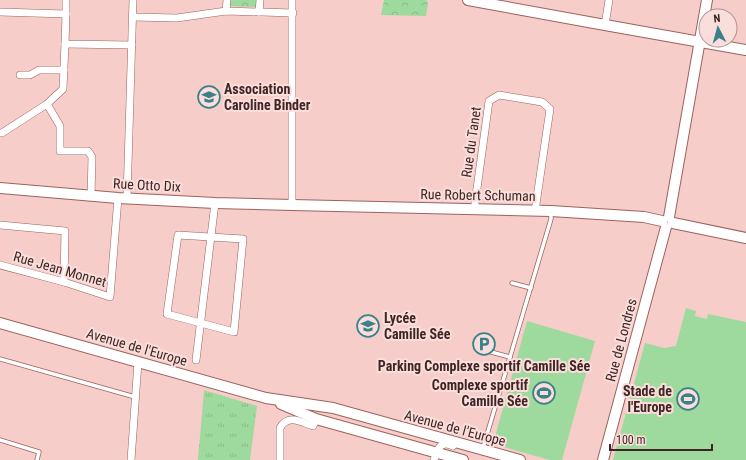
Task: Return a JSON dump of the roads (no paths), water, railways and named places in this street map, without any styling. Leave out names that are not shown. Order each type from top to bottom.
[{"type":"street","points":[[0,133],[47,104],[64,89],[66,0]]},
{"type":"street","points":[[122,198],[132,45],[133,0]]},
{"type":"street","points":[[226,11],[227,0]]},
{"type":"street","points":[[259,12],[260,0]]},
{"type":"street","points":[[292,0],[292,205]]},
{"type":"street","points":[[468,0],[501,3],[605,25],[698,41]]},
{"type":"street","points":[[605,25],[609,0]]},
{"type":"street","points":[[132,17],[177,18],[226,11],[293,13]]},
{"type":"street","points":[[0,12],[66,14]]},
{"type":"street","points":[[65,44],[132,45]]},
{"type":"street","name":"Rue de Londres","points":[[602,460],[668,222],[699,48]]},
{"type":"street","points":[[736,48],[746,50]]},
{"type":"street","points":[[20,75],[30,75],[39,70],[64,70]]},
{"type":"street","name":"Rue du Tanet","points":[[475,209],[489,101],[499,95],[542,102],[550,109],[536,211]]},
{"type":"street","points":[[47,104],[60,126],[60,151],[88,151],[92,157],[91,196]]},
{"type":"street","name":"Rue Otto Dix","points":[[0,188],[122,198],[292,205]]},
{"type":"street","name":"Rue Jean Monnet","points":[[0,265],[64,282],[110,297],[122,198]]},
{"type":"street","points":[[196,360],[215,203]]},
{"type":"street","name":"Rue Robert Schuman","points":[[292,205],[551,211],[644,217],[746,238]]},
{"type":"street","points":[[0,225],[65,231],[64,282]]},
{"type":"street","points":[[178,235],[243,239],[234,332],[200,323],[167,314],[178,235]]},
{"type":"street","name":"Avenue de l'Europe","points":[[0,323],[266,398],[316,419],[435,456],[463,460]]},
{"type":"street","points":[[131,460],[138,362]]},
{"type":"street","name":"Avenue de l'Europe","points":[[266,398],[333,408],[520,460]]},
{"type":"street","points":[[280,460],[280,428],[282,424],[293,419],[313,426],[316,419]]},
{"type":"street","points":[[435,456],[440,446],[446,444],[473,451],[483,450]]},
{"type":"lane","points":[[483,450],[551,219],[551,211]]},
{"type":"lane","points":[[512,283],[531,288]]},
{"type":"lane","points":[[491,352],[510,357]]},
{"type":"lane","points":[[0,359],[136,398]]},
{"type":"lane","points":[[0,440],[39,452],[37,460]]},
{"type":"place","name":"Association Caroline Binder","points":[[209,97]]},
{"type":"place","name":"Lycée Camille Sée","points":[[368,326]]},
{"type":"place","name":"Parking Complexe sportif Camille Sée","points":[[484,344]]},
{"type":"place","name":"Complexe sportif Camille Sée","points":[[544,393]]},
{"type":"place","name":"Stade de l'Europe","points":[[688,399]]}]
